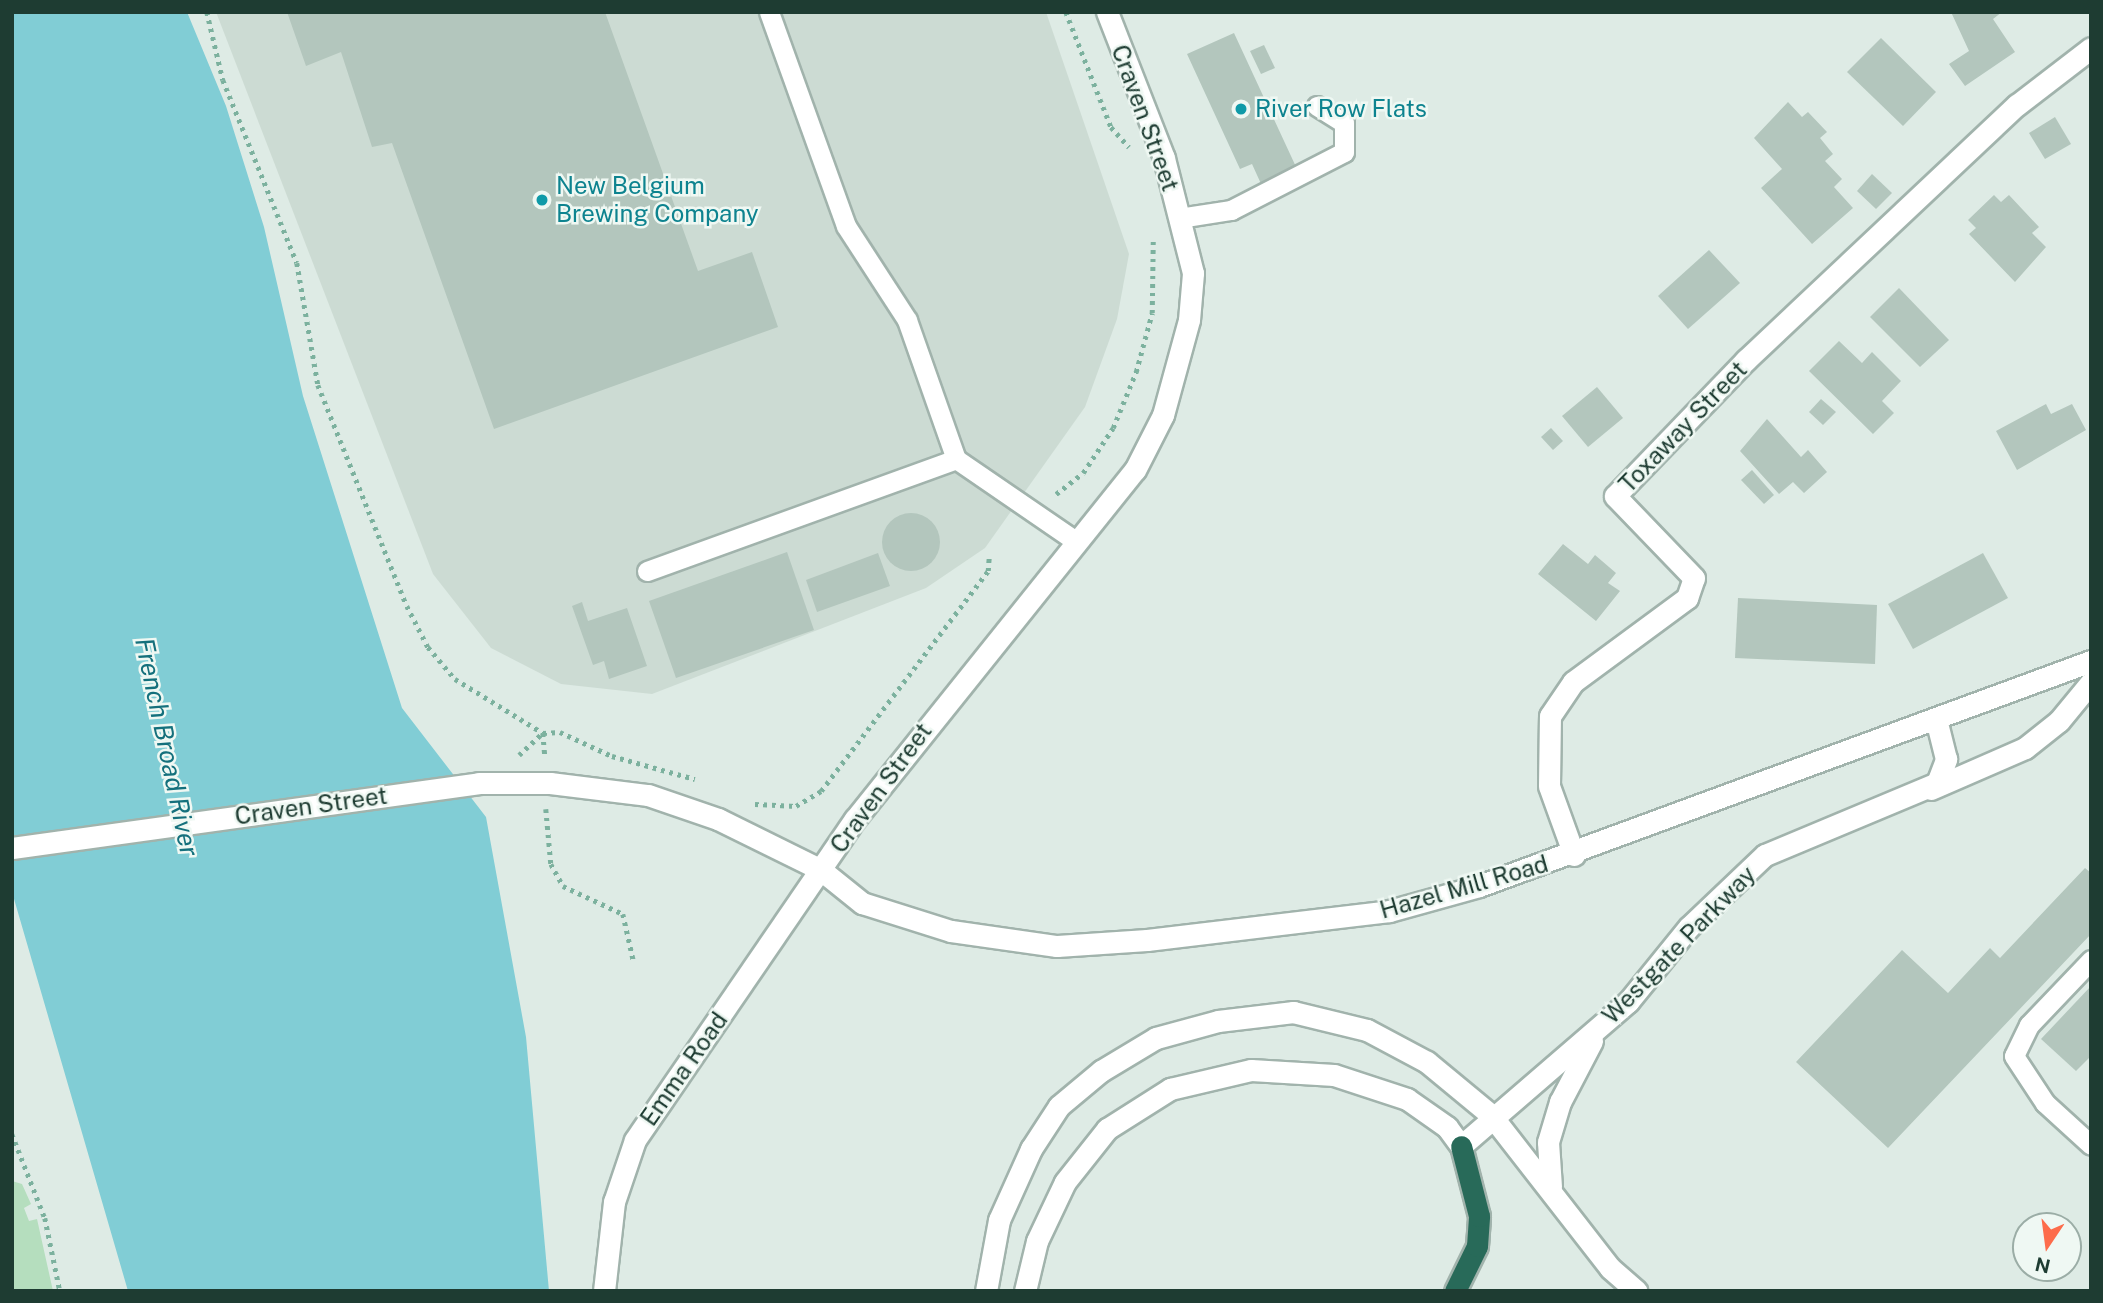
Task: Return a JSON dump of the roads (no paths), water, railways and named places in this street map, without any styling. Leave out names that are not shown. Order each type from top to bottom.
[{"type":"highway","points":[[1455,1291],[1477,1246],[1479,1216],[1461,1146]]},
{"type":"street","name":"Craven Street","points":[[12,848],[479,783],[550,783],[648,795],[719,819],[821,870],[925,726],[1135,470],[1167,404],[1189,320],[1193,272],[1164,158],[1107,12]]},
{"type":"street","name":"Toxaway Street","points":[[1574,855],[1549,786],[1550,716],[1573,682],[1687,598],[1694,578],[1615,496],[1756,351],[2008,114],[2091,48]]},
{"type":"street","name":"Hazel Mill Road","points":[[821,870],[862,903],[912,920],[995,941],[1057,946],[1282,927],[1389,911],[1574,855],[2091,661]]},
{"type":"street","name":"Westgate Parkway","points":[[1461,1146],[1491,1115],[1598,1030],[1729,885],[1765,855],[1829,824],[1929,790],[2025,748],[2059,721],[2091,682]]},
{"type":"street","points":[[1929,790],[1946,759],[1936,719]]},
{"type":"street","name":"Emma Road","points":[[604,1291],[614,1202],[635,1140],[821,870]]},
{"type":"street","points":[[986,1291],[999,1220],[1045,1128],[1101,1071],[1156,1038],[1218,1021],[1293,1013],[1367,1030],[1427,1062],[1491,1115],[1551,1187],[1610,1268],[1636,1291]]},
{"type":"street","points":[[1551,1187],[1548,1142],[1560,1102],[1598,1030]]},
{"type":"street","points":[[1024,1291],[1037,1241],[1065,1182],[1107,1129],[1170,1089],[1251,1070],[1334,1075],[1407,1099],[1447,1127],[1461,1146]]},
{"type":"lane","points":[[769,12],[846,226],[907,320],[956,459],[1077,542]]},
{"type":"lane","points":[[1179,218],[1231,210],[1345,152],[1344,123],[1317,106]]},
{"type":"lane","points":[[647,571],[956,459]]},
{"type":"lane","points":[[2091,960],[2029,1025],[2014,1056],[2045,1103],[2091,1145]]},
{"type":"water","name":"French Broad River","points":[[12,12],[187,12],[226,106],[264,227],[303,396],[402,708],[486,817],[526,1037],[549,1291],[128,1291],[12,892]]},
{"type":"place","name":"River Row Flats","points":[[1241,109]]},
{"type":"place","name":"New Belgium Brewing Company","points":[[542,200]]}]
